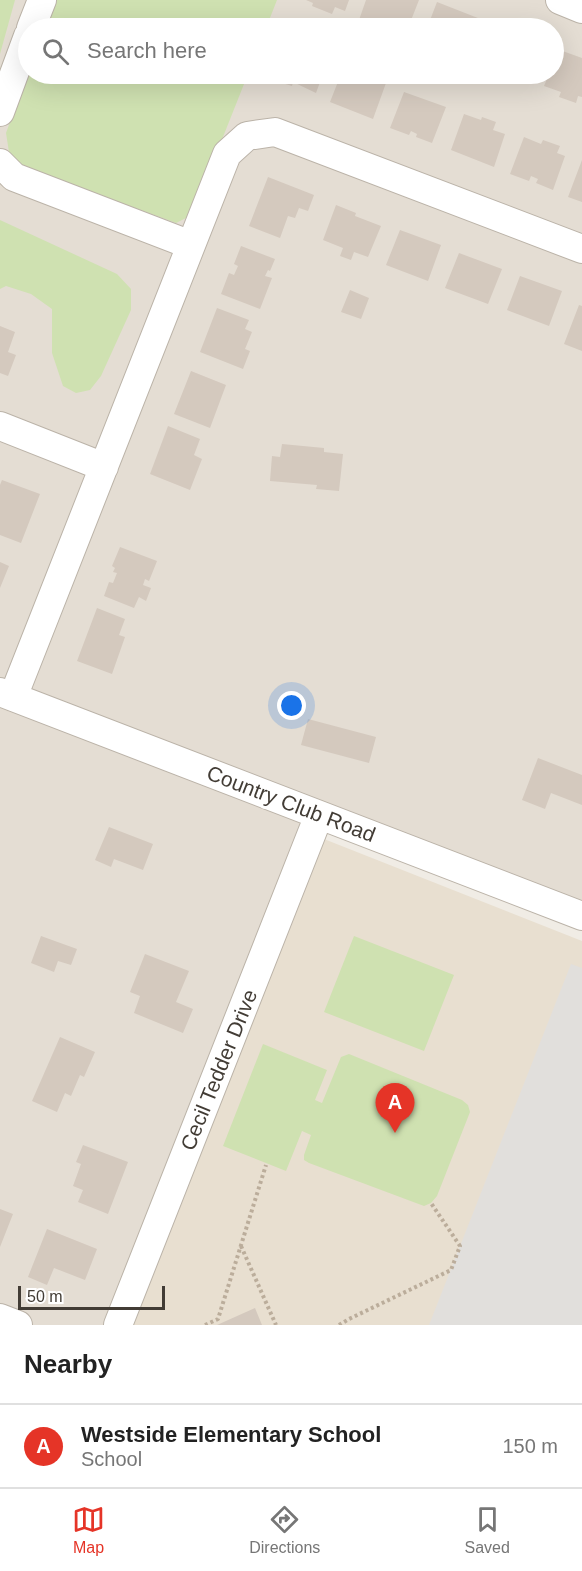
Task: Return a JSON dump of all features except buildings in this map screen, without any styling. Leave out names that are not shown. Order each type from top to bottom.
[{"type":"street","points":[[36,18],[42,0]]},
{"type":"street","points":[[560,0],[582,9]]},
{"type":"street","points":[[0,112],[18,63]]},
{"type":"street","points":[[7,694],[104,467],[227,154],[247,135],[275,132],[582,249]]},
{"type":"street","points":[[0,163],[15,177],[192,245]]},
{"type":"street","points":[[0,426],[104,467]]},
{"type":"street","name":"Country Club Road","points":[[7,694],[582,916]]},
{"type":"street","name":"Cecil Tedder Drive","points":[[118,1325],[320,815]]},
{"type":"street","points":[[0,1318],[18,1325]]},
{"type":"path","points":[[205,1325],[218,1319],[266,1165]]},
{"type":"path","points":[[339,1325],[349,1318],[451,1270],[460,1246],[431,1203]]},
{"type":"path","points":[[241,1245],[276,1325]]},
{"type":"shaded area","points":[[0,0],[582,0],[582,906],[0,681]]},
{"type":"shaded area","points":[[0,703],[305,820],[105,1325],[0,1325]]},
{"type":"shaded area","points":[[324,839],[582,941],[582,1325],[131,1325]]},
{"type":"shaded area","points":[[571,964],[582,968],[582,1325],[429,1325]]},
{"type":"green space","points":[[0,0],[15,0],[0,54]]},
{"type":"green space","points":[[56,0],[277,0],[270,18],[49,18]]},
{"type":"green space","points":[[24,84],[244,84],[192,215],[176,223],[21,166],[9,152],[6,133]]},
{"type":"green space","points":[[0,220],[117,274],[131,289],[131,310],[101,376],[90,390],[76,393],[63,386],[52,353],[52,309],[31,294],[6,286],[0,289]]},
{"type":"green space","points":[[354,936],[454,975],[424,1051],[324,1012]]},
{"type":"green space","points":[[263,1044],[327,1070],[315,1100],[322,1103],[341,1057],[349,1054],[462,1100],[468,1105],[470,1112],[437,1196],[431,1203],[424,1206],[309,1163],[304,1160],[304,1155],[311,1135],[302,1131],[286,1171],[223,1146]]},
{"type":"place","name":"Westside Elementary School","points":[[395,1133]]}]
